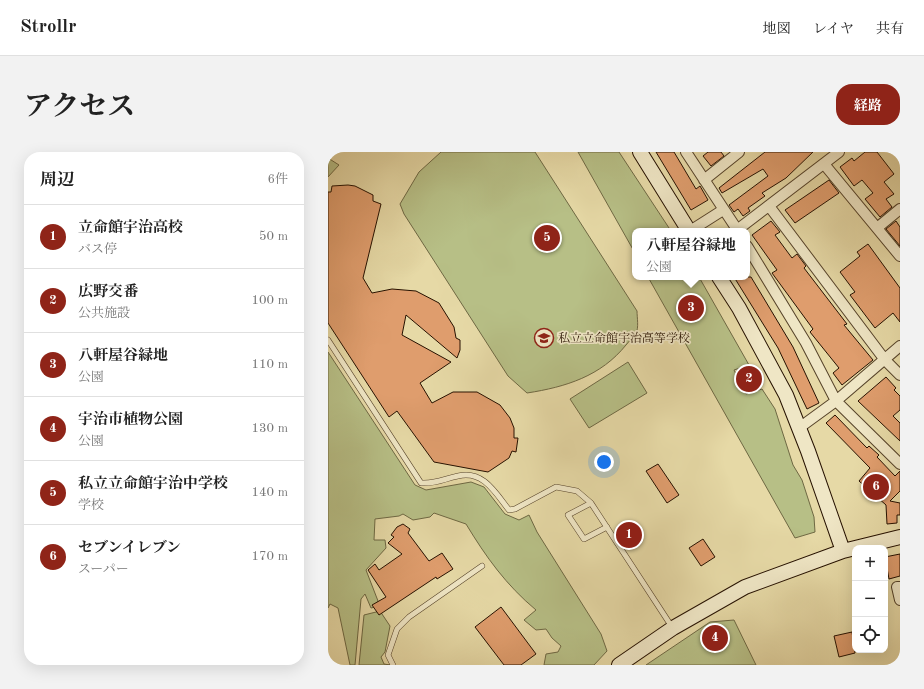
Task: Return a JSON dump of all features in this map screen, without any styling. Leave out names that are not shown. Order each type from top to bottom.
[{"type":"street","points":[[640,152],[688,228]]},
{"type":"street","points":[[686,152],[736,228]]},
{"type":"street","points":[[704,180],[739,152]]},
{"type":"street","points":[[740,228],[839,152]]},
{"type":"street","points":[[824,164],[900,256]]},
{"type":"street","points":[[769,206],[884,360],[900,375]]},
{"type":"street","points":[[695,228],[723,210]]},
{"type":"street","points":[[877,228],[900,210]]},
{"type":"street","points":[[750,251],[806,343],[836,401],[900,464]]},
{"type":"street","points":[[721,280],[739,308],[786,395],[843,551]]},
{"type":"street","points":[[799,428],[836,401],[900,346]]},
{"type":"street","points":[[619,665],[673,628],[745,587],[843,551],[900,537]]},
{"type":"street","points":[[900,587],[897,587],[900,600]]},
{"type":"lane","points":[[328,340],[421,483],[433,484],[458,475],[473,475],[487,481],[509,510],[515,509],[556,487],[577,490],[591,502],[673,628]]},
{"type":"lane","points":[[591,502],[568,515],[584,539],[606,527]]},
{"type":"lane","points":[[393,665],[388,655],[397,629],[409,617],[482,566]]},
{"type":"green space","points":[[441,152],[535,152],[637,311],[638,325],[636,333],[616,356],[605,365],[582,378],[569,383],[527,393],[508,376],[404,214],[400,204],[419,172]]},
{"type":"green space","points":[[578,152],[619,152],[669,228],[632,228],[632,248]]},
{"type":"green space","points":[[328,158],[339,165],[328,177]]},
{"type":"green space","points":[[650,280],[701,280],[749,365],[734,370],[746,394],[762,389],[775,409],[793,465],[802,480],[814,517],[815,532],[795,538]]},
{"type":"green space","points":[[328,352],[415,485],[426,490],[471,482],[484,487],[505,514],[519,520],[529,515],[537,532],[601,634],[607,651],[594,665],[544,665],[546,654],[558,652],[561,646],[552,638],[546,629],[536,630],[524,620],[536,610],[515,591],[497,570],[466,524],[434,513],[430,517],[413,520],[403,514],[399,516],[375,519],[374,540],[385,540],[386,548],[366,570],[378,601],[375,607],[371,608],[365,594],[361,599],[355,665],[350,665],[338,608],[330,604],[328,608]]},
{"type":"green space","points":[[628,362],[647,393],[589,428],[570,399]]},
{"type":"green space","points":[[380,611],[390,626],[385,652],[381,657],[384,664],[390,665],[359,665],[364,615]]},
{"type":"green space","points":[[734,620],[756,665],[646,665],[710,622]]},
{"type":"building","points":[[656,152],[674,152],[696,189],[700,186],[708,200],[691,210]]},
{"type":"building","points":[[708,152],[721,152],[724,156],[711,166],[703,156]]},
{"type":"building","points":[[765,152],[813,152],[786,178],[762,193],[765,196],[748,208],[750,211],[743,216],[738,209],[734,212],[729,205],[768,176],[763,169],[722,193],[719,188]]},
{"type":"building","points":[[865,152],[877,152],[894,174],[884,182],[894,194],[886,199],[892,207],[880,217],[865,199],[873,193],[862,180],[854,186],[840,167],[852,158],[854,161]]},
{"type":"building","points":[[829,180],[839,193],[795,223],[785,210]]},
{"type":"building","points":[[332,186],[355,186],[373,195],[373,201],[381,204],[363,278],[372,293],[392,289],[416,291],[439,303],[454,327],[456,338],[460,340],[460,350],[457,358],[406,315],[402,335],[451,362],[420,383],[432,403],[453,392],[477,392],[500,405],[510,418],[514,428],[514,438],[518,438],[516,452],[512,451],[509,458],[488,472],[434,462],[397,411],[389,417],[328,323],[328,192],[331,192]]},
{"type":"building","points":[[771,221],[780,232],[775,235],[792,258],[797,254],[806,266],[804,268],[847,324],[844,325],[873,360],[842,385],[833,373],[839,368],[810,332],[813,329],[772,273],[777,270],[752,235]]},
{"type":"building","points":[[896,221],[900,227],[900,246],[886,229]]},
{"type":"building","points":[[868,244],[900,288],[900,322],[893,313],[875,328],[850,295],[855,292],[840,272],[860,256],[857,252]]},
{"type":"building","points":[[751,277],[793,347],[819,403],[807,409],[778,348],[736,280],[750,280]]},
{"type":"building","points":[[749,367],[760,386],[748,390],[739,372]]},
{"type":"building","points":[[886,377],[896,388],[894,390],[900,396],[900,410],[893,416],[900,423],[900,441],[858,401]]},
{"type":"building","points":[[835,415],[867,448],[869,446],[879,455],[877,457],[895,476],[900,471],[900,491],[890,501],[900,503],[900,515],[897,515],[897,523],[887,524],[886,505],[859,481],[870,468],[826,423]]},
{"type":"building","points":[[658,464],[679,495],[667,503],[646,471]]},
{"type":"building","points":[[403,524],[410,529],[408,533],[429,561],[442,553],[453,569],[437,579],[436,577],[379,615],[372,605],[386,597],[368,570],[375,564],[379,570],[402,554],[388,543],[394,537],[391,535],[397,527]]},
{"type":"building","points":[[703,539],[715,557],[701,566],[689,548]]},
{"type":"building","points":[[900,554],[900,576],[889,579],[888,556]]},
{"type":"building","points":[[501,607],[536,654],[521,665],[504,665],[475,627]]},
{"type":"building","points":[[852,632],[852,653],[855,653],[839,657],[834,636]]},
{"type":"place","name":"私立立命館宇治中学校","points":[[547,238]]},
{"type":"place","name":"八軒屋谷緑地","points":[[691,308]]},
{"type":"place","name":"私立立命館宇治高等学校","points":[[544,338]]},
{"type":"place","name":"広野交番","points":[[749,379]]},
{"type":"place","name":"セブンイレブン","points":[[876,487]]},
{"type":"place","name":"立命館宇治高校","points":[[629,535]]},
{"type":"place","name":"宇治市植物公園","points":[[715,638]]}]
